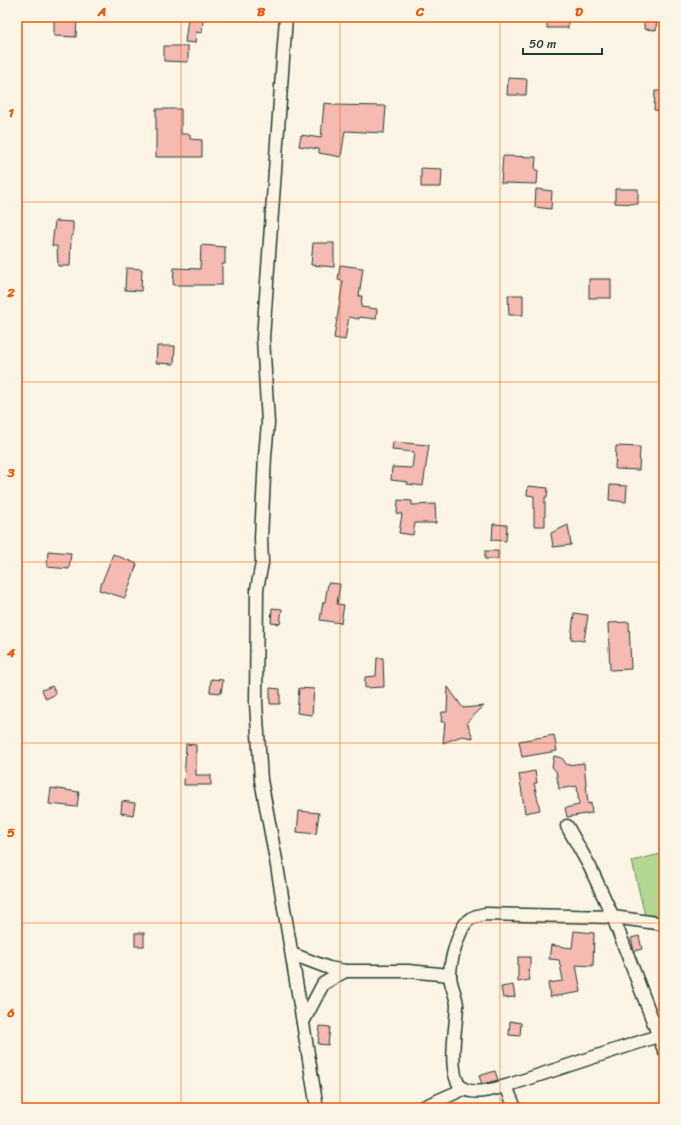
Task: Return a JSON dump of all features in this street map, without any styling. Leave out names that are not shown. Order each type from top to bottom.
[{"type":"street","points":[[286,17],[263,338],[268,423],[264,456],[261,538],[262,564],[257,589],[256,703],[261,780],[304,1022],[317,1108]]},
{"type":"street","points":[[567,826],[590,867],[613,917],[661,1035],[664,1050]]},
{"type":"street","points":[[464,1089],[458,1083],[453,1070],[457,1005],[450,975],[459,934],[470,919],[485,914],[613,917],[664,924]]},
{"type":"street","points":[[292,954],[330,968],[345,971],[408,971],[450,975]]},
{"type":"street","points":[[304,1022],[322,984],[345,971]]},
{"type":"street","points":[[421,1108],[464,1089],[477,1091],[506,1086],[661,1035]]},
{"type":"street","points":[[506,1086],[515,1108]]},
{"type":"green space","points":[[664,853],[664,926],[648,929],[632,861]]},
{"type":"building","points":[[54,17],[77,17],[76,37],[54,36]]},
{"type":"building","points":[[547,17],[568,17],[568,28],[547,28]]},
{"type":"building","points":[[644,17],[657,18],[656,30],[644,29]]},
{"type":"building","points":[[188,18],[203,20],[202,33],[196,32],[195,43],[185,42]]},
{"type":"building","points":[[164,46],[188,46],[188,62],[164,61]]},
{"type":"building","points":[[508,78],[527,79],[526,95],[507,95]]},
{"type":"building","points":[[655,91],[664,91],[663,111],[654,110]]},
{"type":"building","points":[[324,103],[333,105],[386,106],[384,133],[345,131],[341,157],[319,153],[319,149],[299,146],[301,135],[321,138]]},
{"type":"building","points":[[156,109],[181,109],[181,134],[190,134],[190,139],[202,140],[202,157],[156,157]]},
{"type":"building","points":[[503,156],[536,157],[535,170],[538,170],[537,184],[501,183]]},
{"type":"building","points":[[421,168],[442,169],[441,187],[421,187]]},
{"type":"building","points":[[536,189],[552,191],[551,209],[535,207]]},
{"type":"building","points":[[615,189],[638,189],[638,204],[615,203]]},
{"type":"building","points":[[55,221],[73,222],[70,266],[58,266],[57,246],[52,246]]},
{"type":"building","points":[[313,243],[334,243],[334,267],[311,265]]},
{"type":"building","points":[[201,245],[225,247],[225,264],[222,264],[222,285],[173,285],[174,268],[200,269]]},
{"type":"building","points":[[340,265],[363,268],[359,296],[362,296],[361,307],[377,309],[376,319],[359,317],[359,319],[349,317],[345,340],[334,338],[343,281],[338,280]]},
{"type":"building","points":[[126,268],[142,269],[141,291],[125,290]]},
{"type":"building","points":[[589,279],[611,279],[611,298],[589,298]]},
{"type":"building","points":[[508,295],[523,295],[523,315],[509,315]]},
{"type":"building","points":[[157,346],[175,346],[174,364],[156,363]]},
{"type":"building","points":[[393,442],[429,445],[423,486],[391,480],[392,467],[412,468],[414,452],[392,450]]},
{"type":"building","points":[[616,446],[640,447],[639,470],[615,469]]},
{"type":"building","points":[[610,485],[627,486],[626,502],[609,500]]},
{"type":"building","points":[[528,486],[548,488],[547,497],[545,497],[545,526],[534,526],[534,496],[527,495]]},
{"type":"building","points":[[398,500],[412,501],[412,505],[435,504],[436,523],[415,523],[413,535],[399,533],[402,514],[397,514]]},
{"type":"building","points":[[493,524],[507,525],[506,541],[492,540]]},
{"type":"building","points":[[568,525],[571,545],[553,547],[551,533]]},
{"type":"building","points":[[48,551],[71,553],[69,569],[47,567]]},
{"type":"building","points":[[485,551],[498,551],[498,559],[485,559]]},
{"type":"building","points":[[113,554],[137,564],[125,598],[99,590]]},
{"type":"building","points":[[328,583],[340,584],[337,604],[344,605],[341,623],[320,620]]},
{"type":"building","points":[[272,608],[282,609],[280,624],[271,623]]},
{"type":"building","points":[[574,613],[588,615],[584,641],[571,639]]},
{"type":"building","points":[[629,622],[631,669],[610,670],[608,623]]},
{"type":"building","points":[[377,658],[383,658],[384,687],[365,688],[365,677],[376,676]]},
{"type":"building","points":[[211,679],[223,680],[221,693],[210,692]]},
{"type":"building","points":[[52,686],[56,694],[46,699],[42,690]]},
{"type":"building","points":[[448,687],[463,708],[484,706],[467,722],[473,738],[462,736],[443,743],[445,722],[441,722],[442,712],[447,712]]},
{"type":"building","points":[[270,688],[280,689],[280,704],[270,704]]},
{"type":"building","points":[[299,688],[314,689],[312,715],[297,713]]},
{"type":"building","points":[[554,735],[557,751],[522,757],[519,741]]},
{"type":"building","points":[[186,744],[196,745],[196,775],[211,775],[211,785],[184,785]]},
{"type":"building","points":[[554,756],[562,758],[567,765],[584,763],[588,804],[591,803],[592,813],[567,817],[565,808],[579,805],[577,786],[559,789],[556,771],[552,767]]},
{"type":"building","points":[[535,771],[537,783],[534,783],[540,810],[525,813],[519,774]]},
{"type":"building","points":[[51,788],[79,792],[77,807],[49,804]]},
{"type":"building","points":[[122,801],[135,803],[133,815],[121,813]]},
{"type":"building","points":[[299,811],[319,813],[316,834],[297,832]]},
{"type":"building","points":[[574,931],[594,933],[593,966],[576,965],[581,992],[550,997],[548,983],[563,981],[559,960],[549,959],[551,945],[572,948]]},
{"type":"building","points":[[135,933],[144,933],[144,946],[135,946]]},
{"type":"building","points":[[639,936],[642,949],[634,951],[631,938]]},
{"type":"building","points":[[518,957],[530,957],[530,969],[528,969],[530,980],[518,982]]},
{"type":"building","points":[[513,985],[515,997],[503,998],[501,987]]},
{"type":"building","points":[[510,1021],[521,1023],[520,1036],[509,1035]]},
{"type":"building","points":[[320,1026],[330,1027],[328,1045],[318,1044]]},
{"type":"building","points":[[495,1071],[498,1080],[482,1084],[479,1076]]}]
